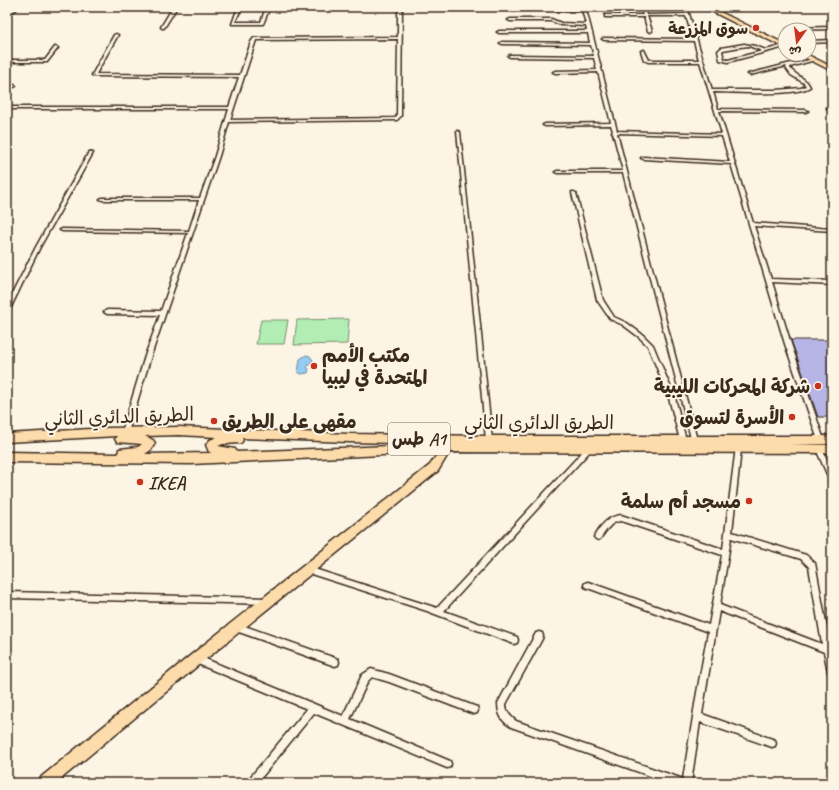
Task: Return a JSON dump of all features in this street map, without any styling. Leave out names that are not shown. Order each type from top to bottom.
[{"type":"highway","name":"الطريق الدائري الثاني","points":[[7,439],[125,432],[224,432],[349,438],[688,440],[824,443],[832,449]]},
{"type":"highway","points":[[7,439],[97,438],[144,440],[148,443],[147,448],[142,450],[36,457]]},
{"type":"highway","points":[[294,454],[221,452],[212,449],[212,445],[214,442],[226,440],[349,438]]},
{"type":"highway","name":"الطريق الدائري الثاني","points":[[7,457],[191,459],[447,448],[738,449],[824,443]]},
{"type":"main road","points":[[708,8],[777,42]]},
{"type":"main road","points":[[817,62],[832,69]]},
{"type":"main road","points":[[45,783],[196,659],[434,468],[447,448]]},
{"type":"street","points":[[7,11],[13,10],[17,7]]},
{"type":"street","points":[[163,27],[175,7]]},
{"type":"street","points":[[240,7],[234,22],[235,23],[261,24],[268,7]]},
{"type":"street","points":[[227,121],[396,119],[399,116],[400,7]]},
{"type":"street","points":[[642,7],[650,30]]},
{"type":"street","points":[[685,7],[700,61],[733,163],[788,344],[824,443],[832,479]]},
{"type":"street","points":[[708,8],[790,7]]},
{"type":"street","points":[[507,9],[583,8],[614,132],[626,172],[688,440]]},
{"type":"street","points":[[606,16],[687,15]]},
{"type":"street","points":[[510,20],[550,20],[561,24],[587,25]]},
{"type":"street","points":[[817,28],[832,28]]},
{"type":"street","points":[[500,32],[589,32]]},
{"type":"street","points":[[116,35],[94,75],[241,76]]},
{"type":"street","points":[[125,432],[148,356],[217,156],[241,76],[255,39],[400,38]]},
{"type":"street","points":[[604,39],[694,40]]},
{"type":"street","points":[[817,42],[832,41]]},
{"type":"street","points":[[502,43],[593,44]]},
{"type":"street","points":[[766,51],[747,44],[722,49],[720,51],[722,60],[728,61],[766,51],[777,48]]},
{"type":"street","points":[[7,61],[46,61],[56,48]]},
{"type":"street","points":[[643,51],[646,60],[648,61],[700,61]]},
{"type":"street","points":[[510,56],[596,56]]},
{"type":"street","points":[[750,74],[796,62]]},
{"type":"street","points":[[710,91],[790,91],[803,89],[808,87],[806,82],[792,74],[788,68],[789,66],[804,62]]},
{"type":"street","points":[[555,72],[599,72]]},
{"type":"street","points":[[7,86],[14,86]]},
{"type":"street","points":[[832,107],[828,108],[832,113]]},
{"type":"street","points":[[7,108],[231,108]]},
{"type":"street","points":[[716,110],[806,111]]},
{"type":"street","points":[[545,125],[612,124]]},
{"type":"street","points":[[458,132],[489,440]]},
{"type":"street","points":[[614,132],[724,136]]},
{"type":"street","points":[[7,309],[38,247],[91,153]]},
{"type":"street","points":[[643,158],[733,163]]},
{"type":"street","points":[[557,172],[626,172]]},
{"type":"street","points":[[574,193],[600,300],[612,318],[624,324],[641,336],[650,345],[688,440]]},
{"type":"street","points":[[102,199],[202,199]]},
{"type":"street","points":[[751,224],[832,230]]},
{"type":"street","points":[[62,230],[190,232]]},
{"type":"street","points":[[768,280],[832,283]]},
{"type":"street","points":[[107,312],[163,313]]},
{"type":"street","points":[[438,612],[589,449]]},
{"type":"street","points":[[687,783],[726,553],[738,449]]},
{"type":"street","points":[[598,537],[610,521],[616,518],[621,518],[726,553]]},
{"type":"street","points":[[728,534],[803,557],[810,562],[812,565],[832,672]]},
{"type":"street","points":[[308,570],[438,612],[514,640]]},
{"type":"street","points":[[588,585],[712,630]]},
{"type":"street","points":[[7,595],[269,601]]},
{"type":"street","points":[[717,607],[827,650]]},
{"type":"street","points":[[236,627],[335,662]]},
{"type":"street","points":[[539,636],[502,703],[501,708],[506,718],[514,724],[683,783]]},
{"type":"street","points":[[196,659],[447,764]]},
{"type":"street","points":[[345,721],[365,678],[371,673],[389,678],[474,710]]},
{"type":"street","points":[[251,783],[313,708]]},
{"type":"street","points":[[697,717],[772,743]]},
{"type":"green space","points":[[349,319],[347,344],[294,345],[297,320]]},
{"type":"green space","points":[[261,320],[288,320],[284,344],[256,344]]},
{"type":"water","points":[[306,355],[310,356],[313,360],[307,367],[309,369],[308,373],[301,374],[298,372],[300,359]]},
{"type":"building","name":"شركة المحركات الليبية","points":[[791,340],[832,340],[832,417],[818,417]]},
{"type":"place","name":"سوق المزرعة","points":[[756,28]]},
{"type":"place","name":"مكتب الأمم المتحدة في ليبيا","points":[[314,366]]},
{"type":"place","name":"شركة المحركات الليبية","points":[[818,386]]},
{"type":"place","name":"الأسرة لتسوق","points":[[792,417]]},
{"type":"place","name":"مقهى على الطريق","points":[[214,421]]},
{"type":"place","name":"IKEA","points":[[140,482]]},
{"type":"place","name":"مسجد أم سلمة","points":[[749,501]]}]
